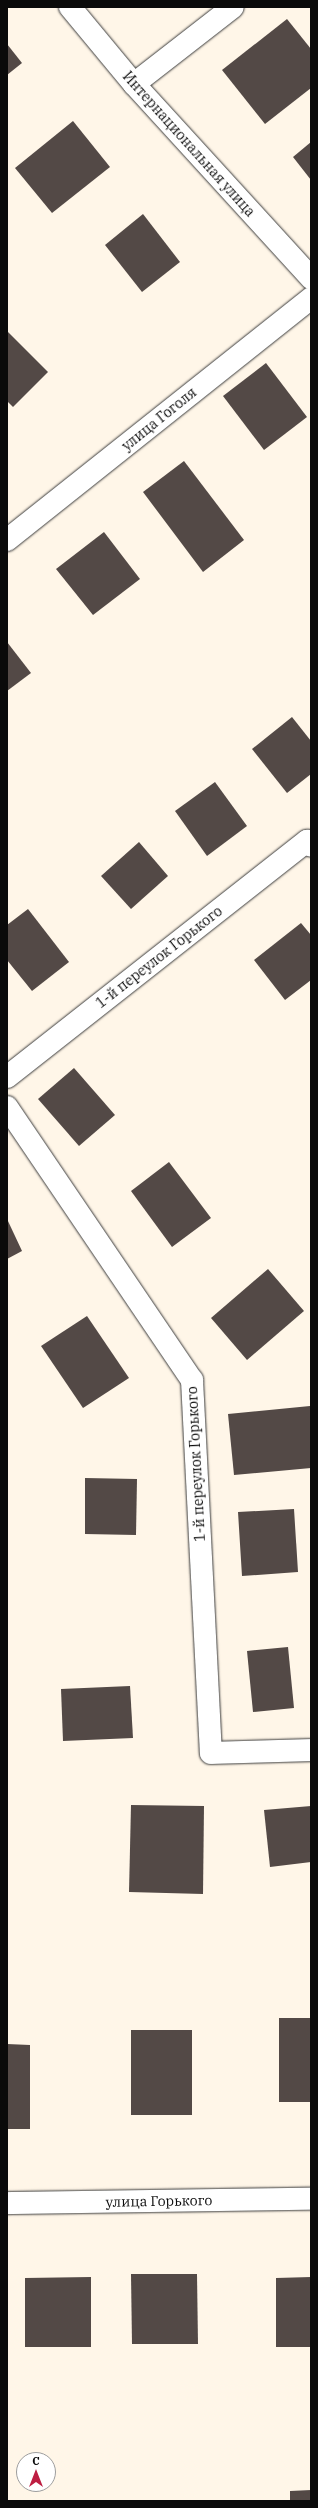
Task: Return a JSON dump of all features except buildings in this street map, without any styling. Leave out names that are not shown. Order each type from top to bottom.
[{"type":"street","name":"Интернациональная улица","points":[[70,7],[134,84],[311,278]]},
{"type":"street","points":[[134,84],[233,7]]},
{"type":"street","name":"улица Гоголя","points":[[7,540],[311,298]]},
{"type":"street","name":"1-й переулок Горького","points":[[7,1077],[307,841],[311,846]]},
{"type":"street","name":"1-й переулок Горького","points":[[7,1107],[192,1380],[211,1753],[311,1750]]},
{"type":"street","name":"улица Горького","points":[[7,2203],[311,2199]]}]
